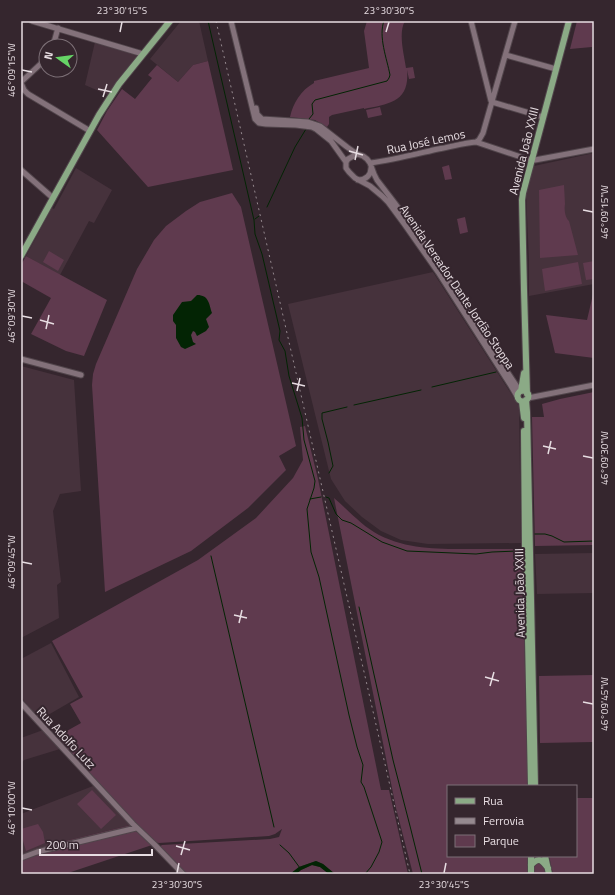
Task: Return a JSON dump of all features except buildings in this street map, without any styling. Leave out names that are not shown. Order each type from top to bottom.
[{"type":"main road","points":[[21,256],[90,131],[117,87],[170,21]]},
{"type":"main road","name":"Avenida João XXIII","points":[[531,785],[525,548],[523,396],[526,361],[522,200],[531,160],[569,21]]},
{"type":"main road","name":"Avenida João XXIII","points":[[523,396],[528,420],[536,785]]},
{"type":"main road","points":[[531,857],[531,874]]},
{"type":"main road","points":[[545,857],[549,871]]},
{"type":"main road","points":[[531,865],[535,861],[539,860],[542,861],[549,871]]},
{"type":"street","points":[[32,21],[143,54]]},
{"type":"street","points":[[231,21],[255,119],[266,124],[303,125],[316,129],[337,147],[346,162],[346,168],[355,178],[359,180],[366,178],[371,171],[370,165]]},
{"type":"street","points":[[235,21],[259,120]]},
{"type":"street","points":[[471,21],[492,102]]},
{"type":"street","points":[[476,142],[483,133],[515,21]]},
{"type":"street","points":[[55,38],[58,28]]},
{"type":"street","points":[[506,55],[556,70]]},
{"type":"street","points":[[38,66],[21,82],[24,90],[28,94],[90,131]]},
{"type":"street","points":[[492,102],[543,117]]},
{"type":"street","name":"Avenida Vereador Dante Jordão Stoppa","points":[[259,120],[297,121],[315,124],[320,126],[357,154],[363,156],[370,165],[377,180],[438,263],[523,396]]},
{"type":"street","name":"Rua José Lemos","points":[[370,165],[476,142],[531,160]]},
{"type":"street","points":[[531,160],[539,160],[594,149]]},
{"type":"street","points":[[346,162],[348,159],[357,154]]},
{"type":"street","points":[[21,170],[52,198]]},
{"type":"street","name":"Avenida Vereador Dante Jordão Stoppa","points":[[355,178],[370,186],[393,208],[438,272],[511,386],[523,396]]},
{"type":"street","points":[[21,359],[82,375]]},
{"type":"street","points":[[523,396],[594,385]]},
{"type":"street","name":"Rua Adolfo Lutz","points":[[21,703],[136,828],[183,874]]},
{"type":"street","points":[[21,858],[37,852],[136,828]]},
{"type":"shaded area","points":[[181,21],[199,21],[208,61],[193,65],[178,82],[150,59]]},
{"type":"shaded area","points":[[95,42],[137,54],[136,58],[119,78],[108,95],[85,85]]},
{"type":"shaded area","points":[[594,153],[594,284],[529,296],[526,192],[531,171],[534,166]]},
{"type":"shaded area","points":[[76,168],[112,190],[94,223],[89,221],[60,275],[26,256]]},
{"type":"shaded area","points":[[433,272],[519,406],[521,543],[428,544],[401,540],[381,531],[362,517],[345,501],[331,479],[288,304]]},
{"type":"shaded area","points":[[197,295],[201,295],[206,298],[209,303],[212,313],[206,319],[209,327],[206,331],[197,336],[193,331],[191,335],[193,342],[196,344],[185,349],[181,347],[176,338],[176,325],[173,321],[173,315],[182,302],[191,301]]},
{"type":"shaded area","points":[[21,366],[74,380],[81,491],[60,494],[53,511],[61,582],[57,585],[59,618],[21,638]]},
{"type":"shaded area","points":[[594,553],[594,593],[537,594],[535,554]]},
{"type":"shaded area","points":[[51,643],[79,697],[48,715],[41,721],[21,697],[21,659]]},
{"type":"shaded area","points":[[43,730],[60,749],[24,760],[21,763],[21,738]]},
{"type":"shaded area","points":[[93,786],[131,825],[53,844],[21,855],[21,814]]},
{"type":"shaded area","points":[[316,861],[323,864],[335,874],[329,874],[320,867],[312,865],[296,874],[290,874],[299,867]]},
{"type":"green space","points":[[367,21],[405,21],[402,37],[406,68],[413,67],[415,78],[409,79],[407,70],[405,89],[396,100],[382,105],[332,115],[329,117],[329,124],[327,127],[315,120],[290,117],[298,97],[305,89],[314,83],[314,81],[369,68],[364,31]]},
{"type":"green space","points":[[577,21],[594,21],[592,29],[592,47],[570,49]]},
{"type":"green space","points":[[208,61],[233,170],[148,187],[97,130],[107,111],[122,89],[135,99],[152,78],[148,75],[157,65],[178,82],[193,65]]},
{"type":"green space","points":[[380,107],[382,115],[368,118],[366,110]]},
{"type":"green space","points":[[449,165],[452,179],[445,180],[442,167]]},
{"type":"green space","points":[[564,185],[565,213],[569,221],[578,255],[540,258],[539,190]]},
{"type":"green space","points":[[232,193],[241,207],[296,446],[279,456],[286,470],[248,508],[191,551],[105,592],[92,385],[96,364],[137,269],[154,240],[166,226],[200,202]]},
{"type":"green space","points":[[465,217],[468,232],[460,234],[457,219]]},
{"type":"green space","points":[[49,251],[64,260],[58,271],[43,262]]},
{"type":"green space","points":[[26,256],[107,300],[84,356],[66,351],[31,334],[51,298],[21,281],[21,265]]},
{"type":"green space","points":[[594,261],[594,279],[586,280],[583,263]]},
{"type":"green space","points":[[578,262],[582,284],[545,291],[542,269]]},
{"type":"green space","points":[[594,290],[594,358],[555,353],[546,315],[587,320]]},
{"type":"green space","points":[[594,392],[594,545],[535,546],[532,417],[544,417],[542,404]]},
{"type":"green space","points":[[305,426],[318,479],[381,790],[389,790],[408,874],[335,874],[323,864],[316,861],[299,867],[290,874],[185,874],[159,847],[162,845],[270,839],[279,837],[282,829],[269,836],[159,843],[155,842],[133,822],[56,737],[81,723],[70,704],[83,697],[52,641],[198,560],[256,518],[293,478],[303,460],[300,427]]},
{"type":"green space","points":[[334,498],[361,523],[379,535],[411,546],[455,549],[522,549],[528,785],[447,785],[447,857],[529,857],[528,874],[413,874],[396,808]]},
{"type":"green space","points":[[594,675],[594,742],[540,743],[539,676]]},
{"type":"green space","points":[[92,790],[116,815],[101,829],[77,804]]},
{"type":"green space","points":[[577,798],[594,798],[594,874],[553,874],[549,857],[577,857]]},
{"type":"green space","points":[[38,824],[43,832],[45,843],[26,851],[21,829]]},
{"type":"green space","points":[[131,825],[152,845],[65,874],[21,874],[21,860],[39,854],[37,849]]},
{"type":"green space","points":[[540,861],[546,874],[534,874],[534,866]]},
{"type":"green space","points":[[312,865],[320,867],[329,874],[296,874]]},
{"type":"waterway","points":[[208,21],[254,220],[255,234],[262,254],[280,331],[279,340],[285,351],[289,376],[302,418],[304,440],[315,481],[307,509],[311,552],[319,577],[349,715],[363,765],[361,782],[382,842],[379,852],[371,867],[365,874]]},
{"type":"waterway","points":[[309,119],[313,114],[312,104],[315,100],[387,81],[390,75],[382,40],[382,27],[384,21]]},
{"type":"waterway","points":[[267,207],[295,147],[306,129]]},
{"type":"waterway","points":[[255,219],[259,216]]},
{"type":"waterway","points":[[432,387],[496,372]]},
{"type":"waterway","points":[[354,405],[421,390]]},
{"type":"waterway","points":[[329,473],[333,466],[322,419],[322,413],[347,407]]},
{"type":"waterway","points":[[310,499],[321,497]]},
{"type":"waterway","points":[[326,497],[329,498],[336,514],[342,520],[351,523],[382,542],[407,551],[476,554],[518,551]]},
{"type":"waterway","points":[[535,534],[545,534],[564,542],[594,541]]},
{"type":"waterway","points":[[211,556],[274,827]]},
{"type":"waterway","points":[[359,607],[393,760],[422,874]]},
{"type":"waterway","points":[[280,845],[289,853],[300,868]]},
{"type":"railway","points":[[216,21],[410,874]]}]
